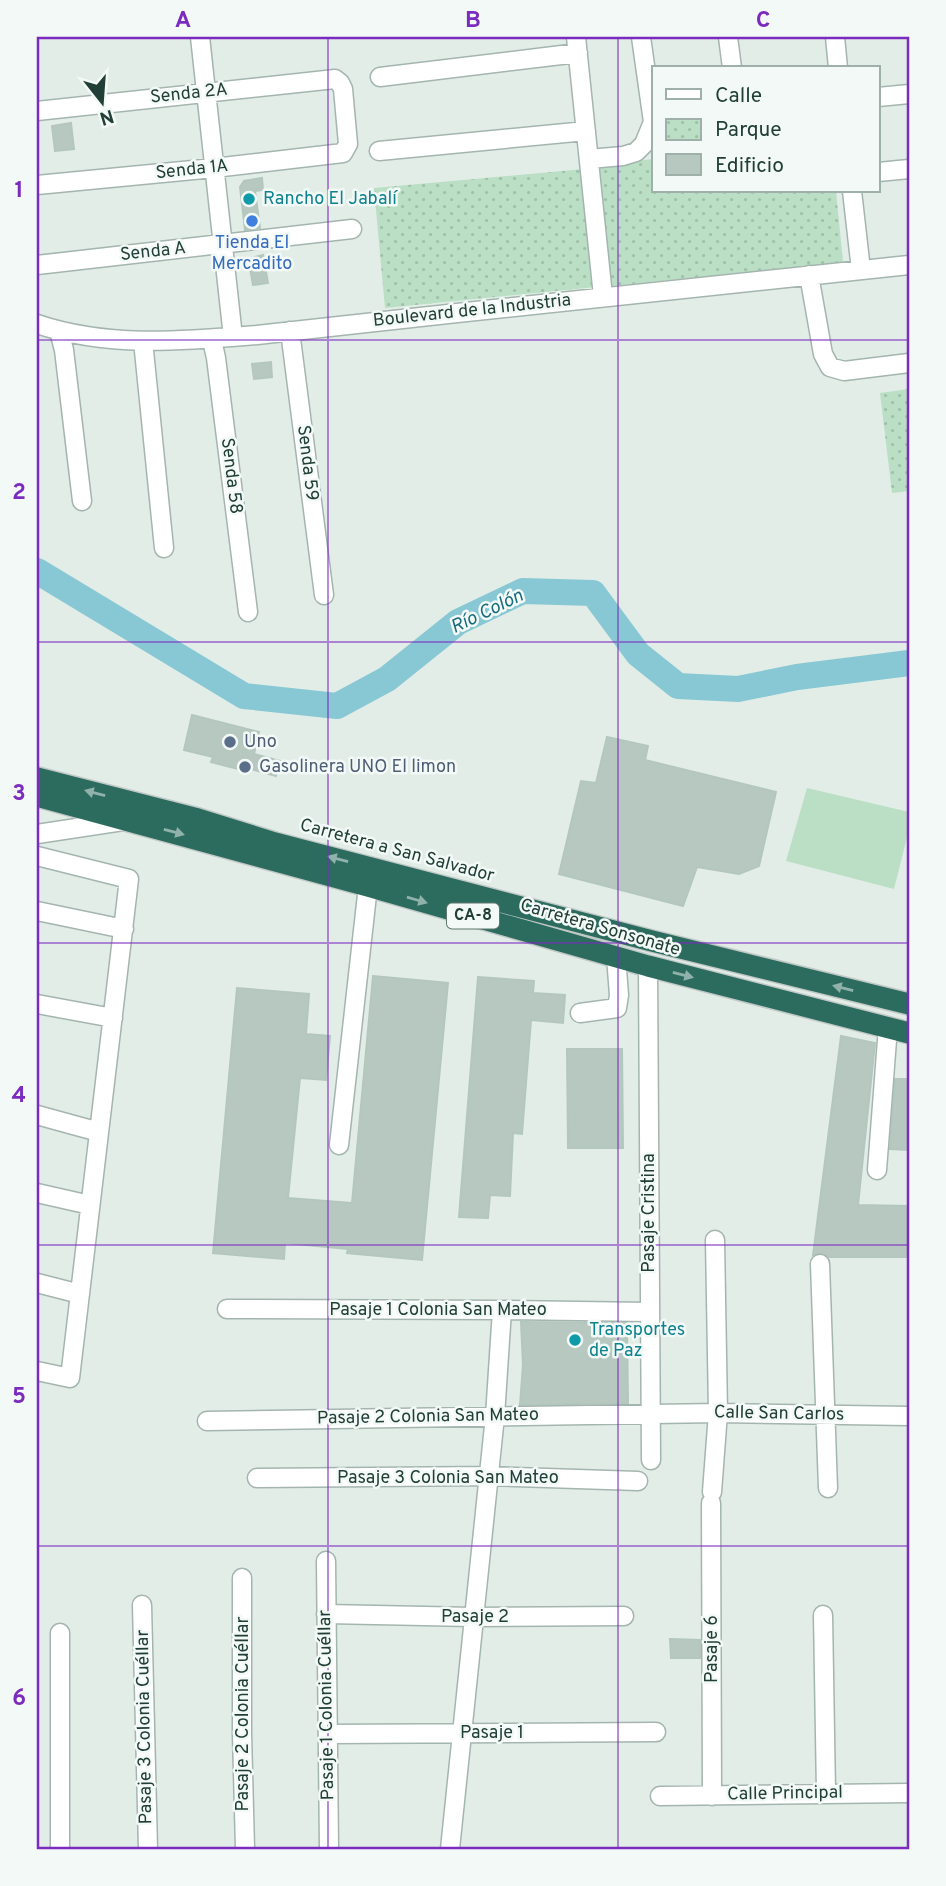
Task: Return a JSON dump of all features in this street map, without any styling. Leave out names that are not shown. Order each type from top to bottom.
[{"type":"highway","name":"Carretera a San Salvador","points":[[37,778],[652,941],[909,1004]]},
{"type":"highway","name":"Carretera Sonsonate","points":[[37,796],[648,966],[909,1032]]},
{"type":"street","points":[[200,37],[233,337]]},
{"type":"street","points":[[641,37],[652,115]]},
{"type":"street","points":[[728,37],[732,66]]},
{"type":"street","points":[[835,37],[838,66]]},
{"type":"street","points":[[380,77],[577,45],[603,296]]},
{"type":"street","name":"Senda 2A","points":[[37,111],[335,79],[341,83],[343,89],[348,144],[346,149]]},
{"type":"street","points":[[880,97],[909,93]]},
{"type":"street","points":[[589,159],[636,152],[644,145],[652,125]]},
{"type":"street","points":[[379,151],[586,131]]},
{"type":"street","name":"Senda 1A","points":[[37,185],[215,168],[343,152],[346,149]]},
{"type":"street","points":[[880,172],[909,169]]},
{"type":"street","points":[[852,192],[861,270]]},
{"type":"street","name":"Senda A","points":[[37,265],[352,229]]},
{"type":"street","name":"Boulevard de la Industria","points":[[37,324],[59,331],[96,337],[143,341],[212,340],[909,265]]},
{"type":"street","points":[[809,275],[823,354],[830,367],[844,371],[909,363]]},
{"type":"street","points":[[59,331],[64,350],[82,502]]},
{"type":"street","name":"Senda 59","points":[[290,331],[324,594]]},
{"type":"street","name":"Senda 58","points":[[212,340],[248,612]]},
{"type":"street","points":[[143,341],[164,548]]},
{"type":"street","points":[[37,834],[128,820]]},
{"type":"street","points":[[37,856],[130,879],[70,1378],[37,1370]]},
{"type":"street","points":[[339,1145],[368,886]]},
{"type":"street","points":[[37,911],[124,929]]},
{"type":"street","points":[[580,1013],[617,1009],[619,995],[616,957]]},
{"type":"street","name":"Pasaje Cristina","points":[[648,966],[650,1460]]},
{"type":"street","points":[[37,1003],[113,1018]]},
{"type":"street","points":[[877,1170],[888,1027]]},
{"type":"street","points":[[37,1115],[99,1132]]},
{"type":"street","points":[[37,1193],[90,1205]]},
{"type":"street","name":"Pasaje 6","points":[[712,1796],[712,1497],[718,1413],[715,1240]]},
{"type":"street","points":[[820,1264],[828,1488]]},
{"type":"street","points":[[37,1283],[80,1294]]},
{"type":"street","name":"Pasaje 1 Colonia San Mateo","points":[[226,1310],[649,1312]]},
{"type":"street","points":[[450,1849],[495,1416],[502,1310]]},
{"type":"street","name":"Calle San Carlos","points":[[649,1415],[718,1413],[909,1416]]},
{"type":"street","name":"Pasaje 2 Colonia San Mateo","points":[[207,1421],[649,1415]]},
{"type":"street","name":"Pasaje 3 Colonia San Mateo","points":[[257,1478],[489,1476],[638,1481]]},
{"type":"street","name":"Pasaje 1 Colonia Cuéllar","points":[[326,1561],[329,1849]]},
{"type":"street","name":"Pasaje 2 Colonia Cuéllar","points":[[242,1578],[244,1849]]},
{"type":"street","name":"Pasaje 3 Colonia Cuéllar","points":[[142,1605],[148,1849]]},
{"type":"street","name":"Pasaje 2","points":[[326,1614],[624,1616]]},
{"type":"street","points":[[823,1615],[826,1793]]},
{"type":"street","points":[[60,1633],[60,1849]]},
{"type":"street","name":"Pasaje 1","points":[[328,1734],[656,1732]]},
{"type":"street","name":"Calle Principal","points":[[660,1796],[909,1793]]},
{"type":"green space","points":[[652,159],[652,192],[836,192],[843,262],[602,287],[587,166]]},
{"type":"green space","points":[[584,169],[596,287],[385,308],[374,188]]},
{"type":"green space","points":[[909,389],[909,491],[892,493],[880,393]]},
{"type":"green space","points":[[807,788],[909,812],[909,829],[894,889],[786,861]]},
{"type":"building","points":[[71,123],[74,149],[55,151],[52,126]]},
{"type":"building","points":[[262,178],[263,190],[255,191],[260,228],[245,230],[240,187],[244,181]]},
{"type":"building","points":[[263,255],[268,283],[253,285],[249,263],[255,257]]},
{"type":"building","points":[[271,362],[272,377],[254,379],[252,364]]},
{"type":"building","name":"Uno","points":[[192,715],[259,732],[254,754],[280,761],[276,776],[211,762],[213,757],[184,750]]},
{"type":"building","points":[[607,737],[648,746],[645,760],[776,792],[759,866],[739,874],[697,867],[683,906],[559,874],[581,781],[596,783]]},
{"type":"building","points":[[373,976],[448,983],[422,1260],[347,1253],[348,1249],[285,1243],[284,1259],[213,1253],[237,988],[309,994],[306,1034],[330,1036],[326,1080],[300,1078],[288,1198],[352,1203]]},
{"type":"building","points":[[478,977],[534,981],[533,993],[565,995],[563,1023],[531,1020],[522,1134],[513,1133],[510,1196],[490,1195],[488,1218],[459,1217]]},
{"type":"building","points":[[841,1036],[875,1043],[858,1205],[909,1206],[909,1257],[829,1257],[820,1253],[813,1255]]},
{"type":"building","points":[[567,1049],[622,1049],[623,1148],[568,1148]]},
{"type":"building","points":[[895,1079],[909,1079],[909,1150],[890,1149]]},
{"type":"building","name":"Transportes de Paz","points":[[521,1322],[627,1323],[628,1403],[520,1405],[523,1365]]},
{"type":"building","points":[[670,1639],[700,1640],[700,1658],[671,1658]]},
{"type":"waterway","name":"Río Colón","points":[[37,571],[244,696],[337,706],[387,679],[458,622],[523,591],[593,593],[638,654],[678,686],[738,689],[797,677],[909,663]]},
{"type":"place","name":"Rancho El Jabalí","points":[[249,199]]},
{"type":"place","name":"Tienda El Mercadito","points":[[252,221]]},
{"type":"place","name":"Uno","points":[[230,742]]},
{"type":"place","name":"Gasolinera UNO El limon","points":[[245,767]]},
{"type":"place","name":"Transportes de Paz","points":[[575,1340]]}]
